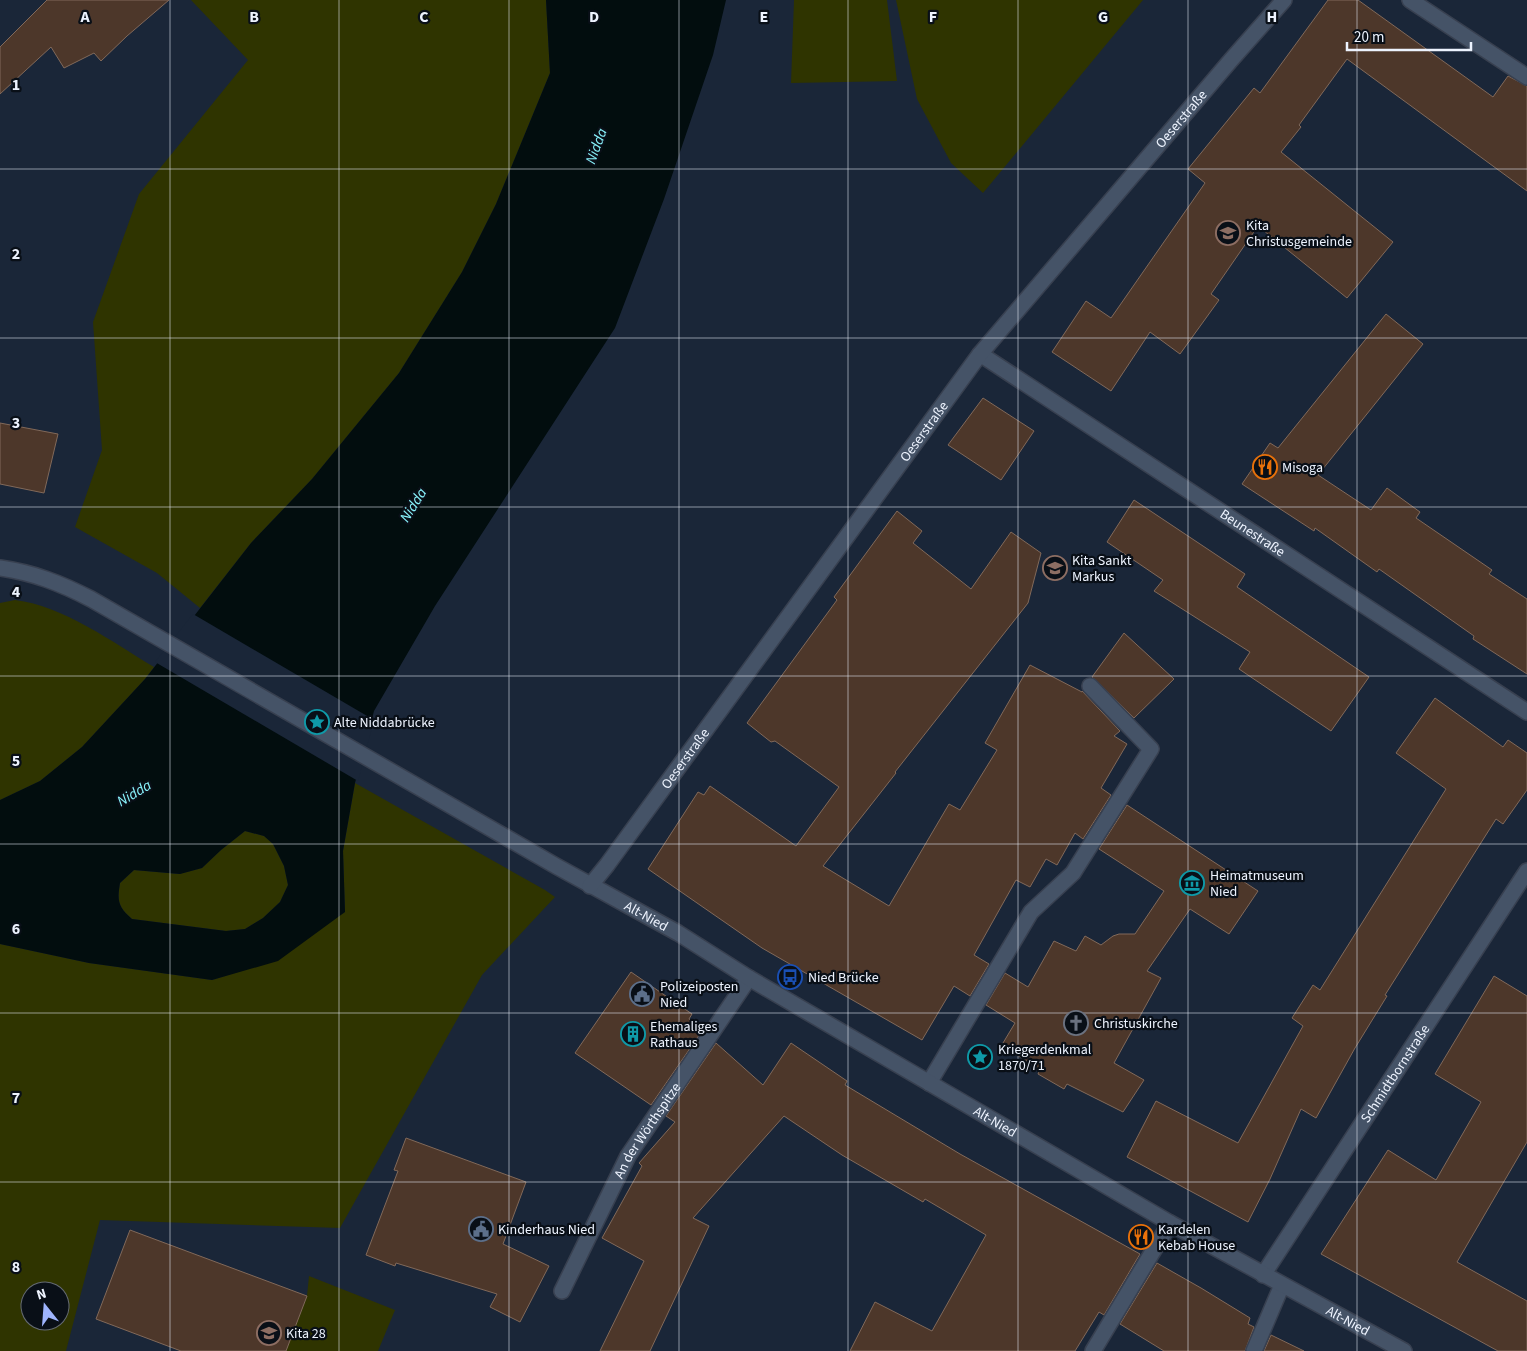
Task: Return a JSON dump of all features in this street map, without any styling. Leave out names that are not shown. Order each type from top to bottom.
[{"type":"street","name":"Oeserstraße","points":[[590,886],[607,866],[980,354],[1284,0]]},
{"type":"street","points":[[1410,0],[1527,77]]},
{"type":"street","name":"Beunestraße","points":[[980,354],[1527,712]]},
{"type":"street","points":[[0,568],[23,571],[57,582],[91,598],[590,886]]},
{"type":"street","points":[[929,1083],[1031,912],[1073,873],[1151,749],[1090,686]]},
{"type":"street","name":"Schmidtbornstraße","points":[[1263,1275],[1527,872]]},
{"type":"street","name":"Alt-Nied","points":[[590,886],[678,933],[749,978],[1170,1223],[1404,1351]]},
{"type":"street","name":"An der Wörthspitze","points":[[562,1291],[628,1156],[749,978]]},
{"type":"street","points":[[1093,1351],[1170,1223]]},
{"type":"street","points":[[1254,1351],[1282,1285]]},
{"type":"green space","points":[[191,0],[546,0],[550,73],[496,204],[462,272],[399,373],[312,479],[251,543],[200,608],[157,573],[75,527],[102,450],[93,322],[139,194],[248,60]]},
{"type":"green space","points":[[794,0],[887,0],[897,81],[791,83]]},
{"type":"green space","points":[[896,0],[1143,0],[983,193],[951,163],[917,99]]},
{"type":"green space","points":[[15,600],[51,609],[69,617],[154,667],[82,747],[40,781],[0,800],[0,603]]},
{"type":"green space","points":[[355,783],[555,897],[482,975],[340,1228],[100,1220],[66,1351],[0,1351],[0,944],[89,963],[212,980],[244,970],[345,912],[343,851]]},
{"type":"green space","points":[[245,831],[264,836],[273,844],[284,866],[288,885],[280,902],[263,918],[245,929],[226,931],[132,919],[121,907],[119,899],[120,883],[134,870],[179,874],[202,868]]},
{"type":"green space","points":[[309,1276],[395,1310],[378,1351],[286,1351],[307,1296]]},
{"type":"water","name":"Nidda","points":[[546,0],[726,0],[713,55],[664,199],[615,328],[435,606],[374,711],[355,783],[343,851],[345,912],[278,961],[212,980],[89,963],[0,944],[0,800],[40,781],[82,747],[145,679],[251,543],[312,479],[399,373],[462,272],[496,204],[550,73]],"holes":[[[245,831],[264,836],[273,844],[284,866],[288,885],[280,902],[263,918],[245,929],[226,931],[132,919],[121,907],[119,899],[120,883],[134,870],[180,874],[202,868]]]},
{"type":"pier","points":[[193,614],[374,720],[358,781],[155,662]]},
{"type":"building","points":[[47,0],[169,0],[101,61],[94,53],[64,68],[51,47],[0,94],[0,47]]},
{"type":"building","points":[[1328,0],[1358,0],[1493,97],[1508,76],[1527,86],[1527,191],[1347,59],[1299,125],[1301,127],[1281,152],[1393,242],[1347,298],[1258,226],[1211,294],[1219,300],[1180,354],[1150,332],[1111,391],[1052,352],[1086,301],[1111,318],[1205,183],[1188,169],[1254,88],[1260,93]]},
{"type":"building","points":[[1386,314],[1423,344],[1318,475],[1371,510],[1387,488],[1420,512],[1416,518],[1492,570],[1489,574],[1527,599],[1527,674],[1473,639],[1474,636],[1379,569],[1377,572],[1315,528],[1314,531],[1242,484],[1270,443],[1278,448]]},
{"type":"building","points":[[983,398],[1034,431],[1001,480],[948,445]]},
{"type":"building","points":[[0,423],[58,434],[44,493],[0,484]]},
{"type":"building","points":[[1134,500],[1245,574],[1237,587],[1369,677],[1331,731],[1239,669],[1250,652],[1154,591],[1163,580],[1107,542]]},
{"type":"building","points":[[897,511],[922,531],[913,543],[971,589],[1011,532],[1041,553],[1028,603],[823,866],[889,906],[949,804],[960,810],[997,750],[985,743],[1030,665],[1082,691],[1120,731],[1114,736],[1127,744],[1101,788],[1111,795],[1083,839],[1075,833],[1057,865],[1046,859],[1030,887],[1016,880],[974,955],[989,964],[970,996],[954,986],[922,1040],[762,948],[648,869],[698,792],[704,795],[710,786],[796,846],[839,787],[775,741],[771,742],[747,723],[837,600],[834,597]]},
{"type":"building","points":[[1124,633],[1174,679],[1134,718],[1092,677]]},
{"type":"building","points":[[1435,698],[1503,747],[1508,740],[1527,753],[1527,790],[1503,824],[1496,819],[1385,995],[1387,996],[1355,1048],[1316,1118],[1301,1109],[1270,1179],[1248,1222],[1127,1157],[1156,1101],[1238,1143],[1303,1026],[1292,1018],[1313,985],[1320,990],[1446,789],[1396,753]]},
{"type":"building","points":[[1127,805],[1258,891],[1229,934],[1190,909],[1147,971],[1161,978],[1114,1063],[1144,1080],[1123,1112],[1067,1084],[1064,1089],[1038,1074],[1040,1069],[1015,1054],[1017,1050],[1003,1043],[1015,1023],[986,1005],[1005,973],[1028,987],[1054,941],[1076,951],[1085,936],[1101,945],[1119,934],[1135,934],[1164,891],[1099,849]]},
{"type":"building","name":"Ehemaliges Rathaus","points":[[631,972],[692,1014],[689,1019],[702,1031],[651,1105],[575,1053]]},
{"type":"building","points":[[1494,976],[1527,996],[1527,1142],[1457,1262],[1527,1301],[1527,1351],[1498,1351],[1321,1254],[1388,1150],[1436,1180],[1481,1102],[1435,1074]]},
{"type":"building","points":[[716,1043],[763,1085],[791,1043],[847,1081],[845,1085],[960,1154],[1140,1254],[1104,1315],[1099,1312],[1075,1351],[850,1351],[875,1302],[932,1331],[986,1235],[925,1199],[923,1202],[842,1155],[784,1116],[693,1218],[709,1226],[650,1351],[600,1351],[644,1261],[602,1238],[642,1166],[639,1163],[675,1122],[666,1116]]},
{"type":"building","points":[[406,1138],[526,1182],[503,1244],[549,1266],[520,1322],[490,1307],[497,1294],[396,1263],[395,1266],[366,1255],[398,1171],[394,1170]]},
{"type":"building","points":[[130,1230],[307,1296],[286,1351],[181,1351],[96,1319]]},
{"type":"building","points":[[1157,1263],[1250,1318],[1248,1324],[1254,1327],[1245,1351],[1164,1351],[1120,1324]]},
{"type":"building","points":[[1271,1335],[1304,1351],[1264,1351]]},
{"type":"place","name":"Kita Christusgemeinde","points":[[1228,233]]},
{"type":"place","name":"Misoga","points":[[1265,467]]},
{"type":"place","name":"Kita Sankt Markus","points":[[1055,568]]},
{"type":"place","name":"Alte Niddabrücke","points":[[317,722]]},
{"type":"place","name":"Heimatmuseum Nied","points":[[1192,883]]},
{"type":"place","name":"Nied Brücke","points":[[790,977]]},
{"type":"place","name":"Polizeiposten Nied","points":[[642,994]]},
{"type":"place","name":"Christuskirche","points":[[1076,1023]]},
{"type":"place","name":"Ehemaliges Rathaus","points":[[633,1034]]},
{"type":"place","name":"Kriegerdenkmal 1870/71","points":[[980,1057]]},
{"type":"place","name":"Kinderhaus Nied","points":[[481,1229]]},
{"type":"place","name":"Kardelen Kebab House","points":[[1141,1237]]},
{"type":"place","name":"Kita 28","points":[[269,1333]]}]
